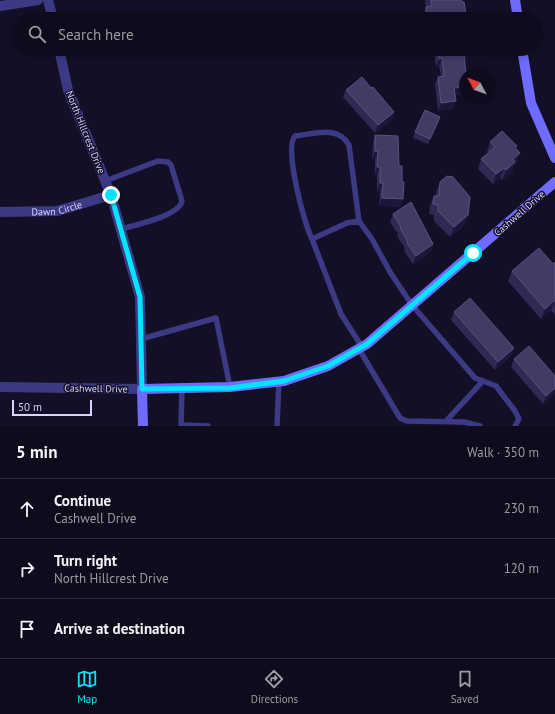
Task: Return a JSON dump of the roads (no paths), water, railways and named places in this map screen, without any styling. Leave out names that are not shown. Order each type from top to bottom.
[{"type":"street","points":[[0,6],[38,0]]},
{"type":"street","points":[[48,0],[51,12]]},
{"type":"street","points":[[515,0],[517,12]]},
{"type":"street","name":"North Hillcrest Drive","points":[[61,56],[68,90],[111,195],[140,297],[143,426]]},
{"type":"street","points":[[523,56],[531,103],[555,158]]},
{"type":"street","name":"Cashwell Drive","points":[[0,387],[142,389],[230,388],[279,381],[328,366],[360,348],[555,182]]},
{"type":"street","name":"Dawn Circle","points":[[0,212],[57,211],[111,195]]},
{"type":"lane","points":[[480,426],[464,422],[407,421],[400,418],[341,314],[309,234],[295,183],[290,149],[295,136],[332,132],[342,135],[346,140],[349,145],[359,222],[372,238],[390,272],[412,305],[475,378],[496,386],[515,411],[519,420],[515,426]]},
{"type":"lane","points":[[105,181],[158,161],[168,162],[172,170],[182,201],[181,206],[174,212],[121,229]]},
{"type":"lane","points":[[312,239],[347,223],[359,222]]},
{"type":"lane","points":[[141,339],[167,333],[216,318],[230,388]]},
{"type":"lane","points":[[277,426],[279,381]]},
{"type":"lane","points":[[446,422],[483,381]]},
{"type":"lane","points":[[182,388],[181,425],[208,426]]}]
